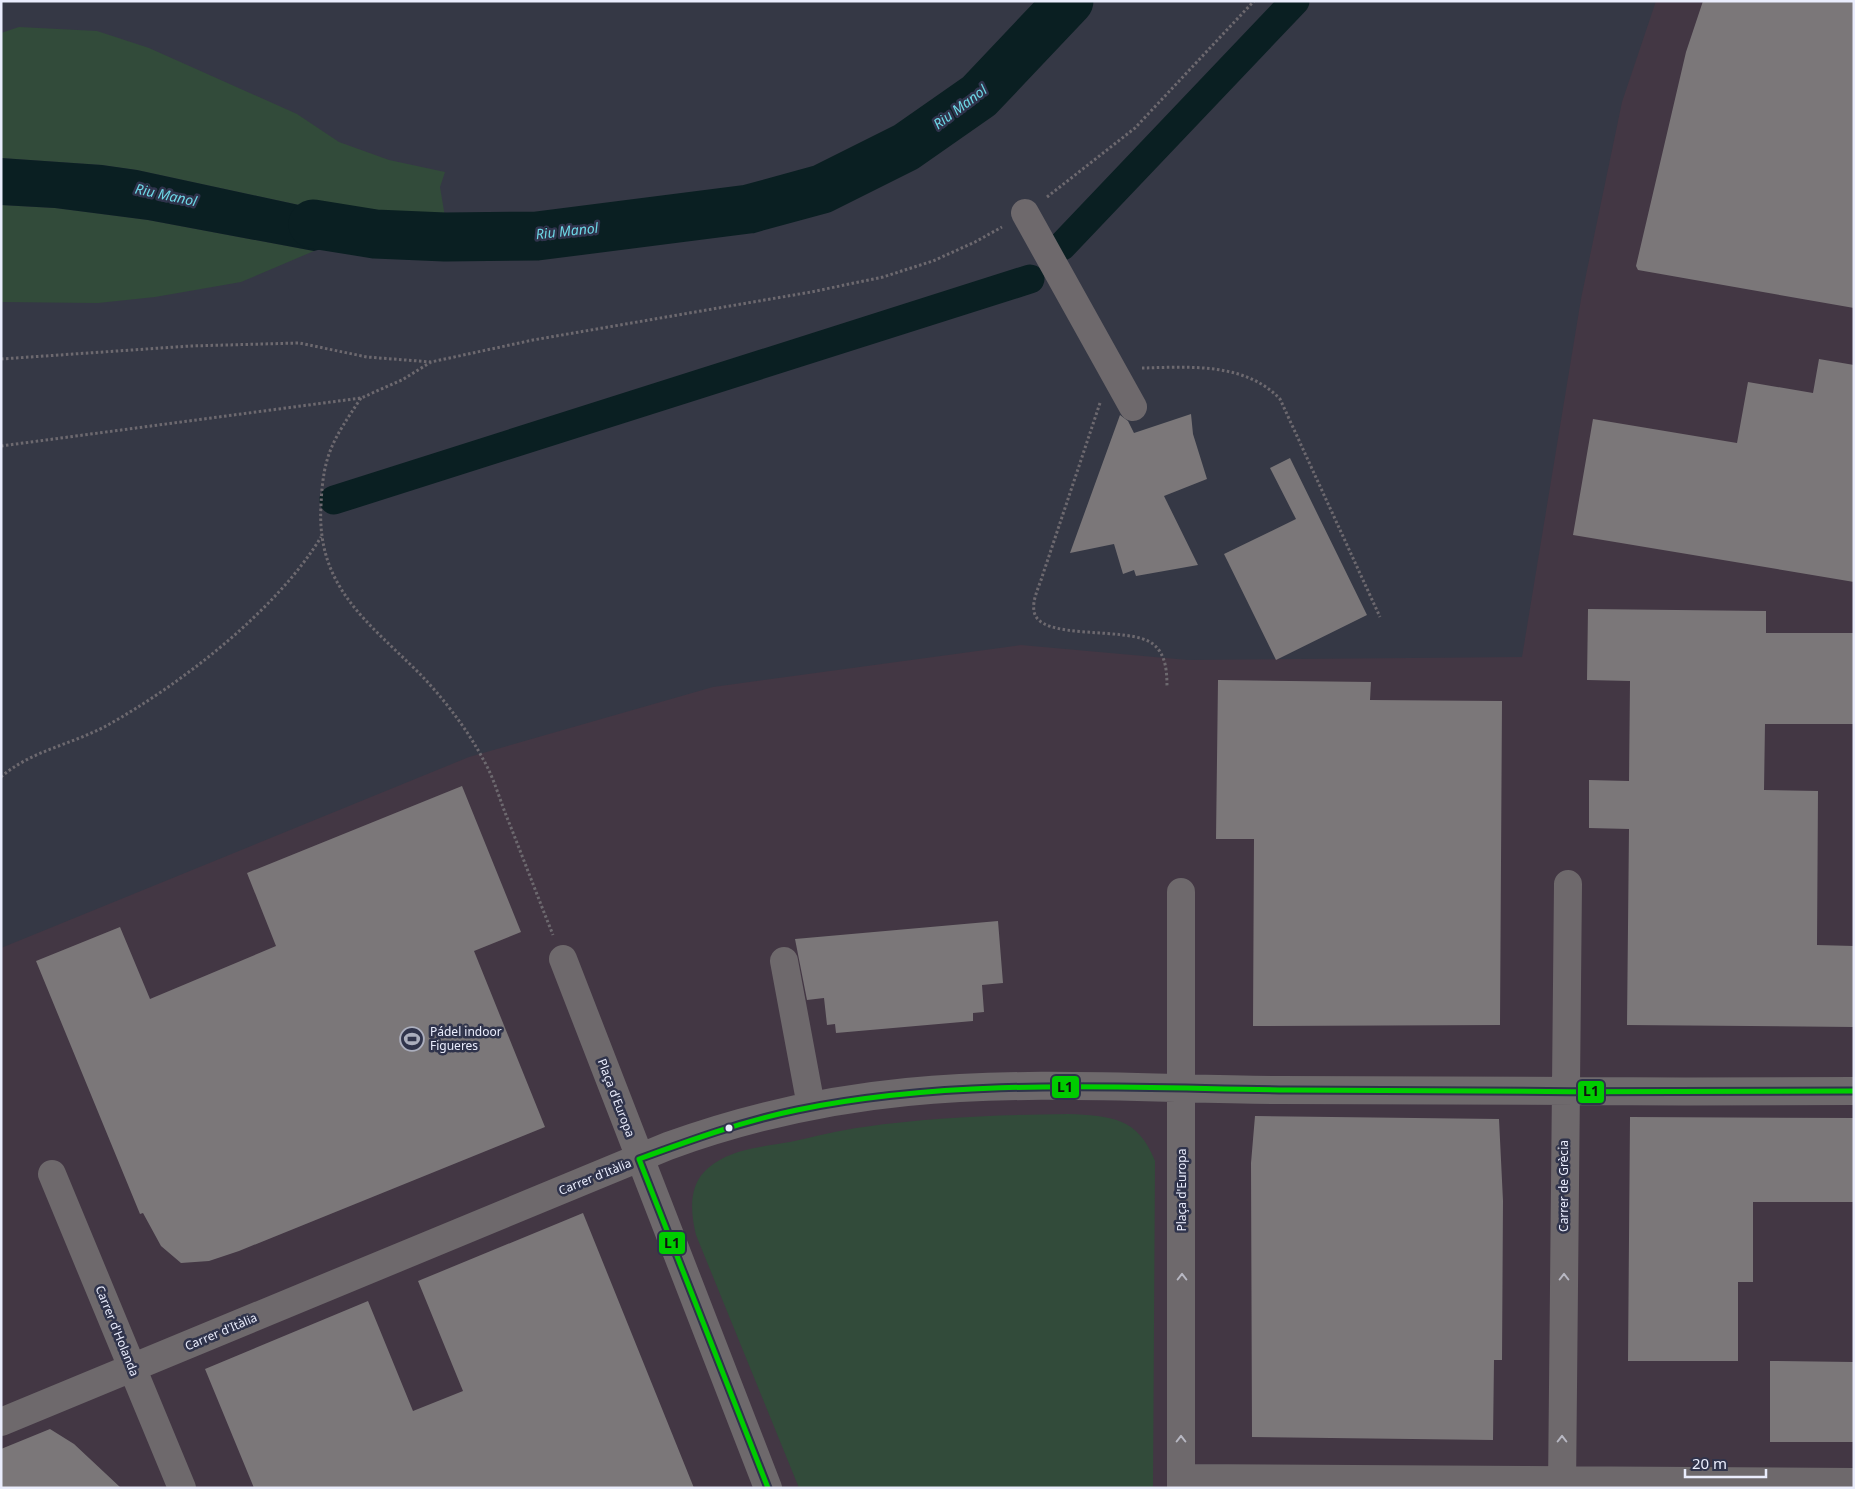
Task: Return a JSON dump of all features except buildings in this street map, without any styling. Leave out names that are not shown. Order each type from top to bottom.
[{"type":"street","points":[[1025,213],[1133,407]]},
{"type":"street","name":"Carrer de Grècia","points":[[1562,1484],[1568,884]]},
{"type":"street","name":"Plaça d'Europa","points":[[1181,892],[1183,1089],[1181,1483]]},
{"type":"street","name":"Plaça d'Europa","points":[[563,959],[768,1488]]},
{"type":"street","points":[[784,961],[811,1106]]},
{"type":"street","name":"Carrer d'Itàlia","points":[[1,1422],[639,1158],[698,1135],[760,1117],[811,1106],[936,1090],[1070,1086],[1183,1089],[1565,1092],[1854,1091]]},
{"type":"street","name":"Carrer d'Holanda","points":[[52,1174],[182,1488]]},
{"type":"street","points":[[1181,1483],[1562,1484],[1854,1482]]},
{"type":"path","points":[[1,359],[190,346],[299,343],[367,357],[432,362],[533,340],[752,302]]},
{"type":"path","points":[[1,446],[361,398],[402,380],[432,362]]},
{"type":"path","points":[[1168,687],[1164,660],[1155,645],[1146,640],[1119,633],[1056,630],[1045,626],[1037,619],[1034,611],[1039,585],[1112,369],[1194,368],[1218,370],[1252,378],[1268,386],[1280,399],[1380,617]]},
{"type":"path","points":[[361,398],[336,435],[328,452],[322,482],[321,537],[328,562],[340,589],[355,610],[381,639],[420,675],[448,706],[484,759],[563,959]]},
{"type":"path","points":[[1,777],[18,764],[106,726],[167,686],[236,634],[292,579],[321,537]]},
{"type":"shaded area","points":[[1656,1],[1854,1],[1854,1488],[1,1488],[1,948],[469,757],[713,687],[1021,645],[1188,660],[1522,657],[1581,299],[1622,102]]},
{"type":"green space","points":[[19,27],[97,31],[149,48],[297,114],[339,142],[389,160],[445,172],[440,187],[445,217],[336,213],[137,170],[102,165],[1,158],[1,33]]},
{"type":"green space","points":[[1,205],[55,208],[148,220],[314,251],[241,282],[155,297],[98,303],[1,302]]},
{"type":"green space","points":[[1068,1114],[1110,1118],[1131,1127],[1148,1146],[1155,1161],[1153,1488],[799,1488],[696,1235],[692,1210],[693,1193],[705,1171],[723,1158],[734,1153],[845,1130],[940,1119]]},
{"type":"water","points":[[1,158],[102,165],[137,170],[336,213],[445,217],[314,251],[148,220],[55,208],[1,205]]},
{"type":"waterway","name":"Riu Manol","points":[[313,224],[375,234],[445,237],[537,236],[749,209],[822,189],[906,147],[979,96],[1069,1]]},
{"type":"waterway","points":[[1062,246],[1295,1]]},
{"type":"waterway","points":[[334,500],[1030,279]]},
{"type":"transit line","name":"L1","points":[[768,1488],[639,1159],[737,1125],[777,1114],[858,1100],[980,1089],[1103,1087],[1430,1091],[1854,1091]]},
{"type":"place","name":"Pádel indoor Figueres","points":[[412,1039]]}]
